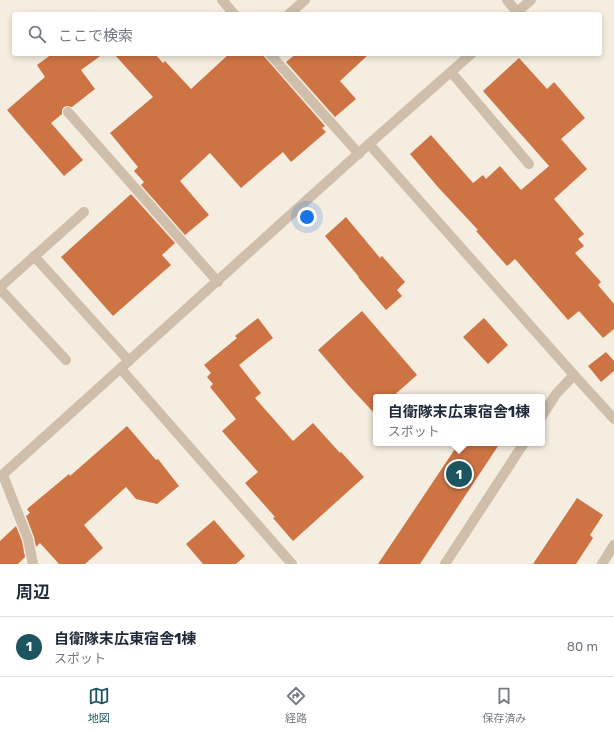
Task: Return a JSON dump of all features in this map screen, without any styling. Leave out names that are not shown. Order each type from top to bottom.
[{"type":"street","points":[[222,0],[232,12]]},
{"type":"street","points":[[291,12],[305,0]]},
{"type":"street","points":[[506,0],[515,12]]},
{"type":"street","points":[[517,12],[530,0]]},
{"type":"street","points":[[272,56],[359,154]]},
{"type":"street","points":[[33,564],[28,539],[1,476],[469,56]]},
{"type":"street","points":[[451,72],[530,164]]},
{"type":"street","points":[[68,112],[218,282]]},
{"type":"street","points":[[370,144],[574,375],[614,418]]},
{"type":"street","points":[[66,360],[0,288],[84,212]]},
{"type":"street","points":[[34,256],[129,361]]},
{"type":"street","points":[[121,369],[290,563]]},
{"type":"street","points":[[545,411],[556,394],[574,375]]},
{"type":"street","points":[[445,564],[522,446]]},
{"type":"street","points":[[602,564],[614,545]]},
{"type":"building","points":[[49,56],[100,56],[81,70],[95,89],[72,107],[64,107],[62,114],[51,123],[83,160],[64,176],[7,110],[45,77],[37,65]]},
{"type":"building","points":[[116,56],[157,56],[163,63],[165,61],[191,89],[227,56],[264,56],[325,126],[322,128],[326,132],[291,162],[283,152],[241,188],[210,153],[180,181],[209,215],[185,235],[141,185],[144,182],[134,171],[138,167],[110,133],[153,97]]},
{"type":"building","points":[[294,56],[367,56],[340,81],[356,99],[335,117],[286,62]]},
{"type":"building","points":[[519,58],[547,89],[554,82],[585,118],[561,139],[587,169],[554,199],[584,234],[578,239],[584,246],[575,253],[601,282],[598,285],[614,304],[614,329],[603,338],[579,311],[568,320],[515,259],[507,266],[476,231],[478,230],[437,186],[410,154],[431,135],[473,183],[483,175],[486,179],[500,166],[521,190],[549,166],[483,91]]},
{"type":"building","points":[[131,194],[175,243],[162,255],[171,265],[113,316],[61,257]]},
{"type":"building","points":[[346,217],[380,258],[382,256],[405,282],[397,290],[402,296],[386,310],[325,236]]},
{"type":"building","points":[[362,311],[417,375],[395,394],[373,394],[373,412],[318,350]]},
{"type":"building","points":[[258,318],[273,338],[239,365],[261,393],[255,398],[293,441],[313,423],[364,477],[293,541],[273,518],[275,517],[245,483],[258,472],[222,431],[236,419],[210,387],[213,384],[207,377],[211,373],[204,365],[237,338],[235,336]]},
{"type":"building","points":[[484,318],[508,345],[488,364],[463,337]]},
{"type":"building","points":[[606,352],[614,361],[614,371],[601,382],[588,366]]},
{"type":"building","points":[[127,426],[156,460],[158,459],[179,486],[157,504],[136,499],[126,487],[84,525],[103,548],[85,564],[59,564],[40,543],[36,547],[26,516],[30,513],[27,509],[69,474],[70,476]]},
{"type":"building","points":[[457,446],[498,446],[420,564],[378,564]]},
{"type":"building","points":[[577,498],[603,515],[590,535],[593,538],[576,564],[533,564]]},
{"type":"building","points":[[214,520],[245,556],[236,564],[203,564],[186,544]]},
{"type":"building","points":[[16,526],[22,541],[25,557],[18,564],[0,564],[0,541]]},
{"type":"place","name":"自衛隊末広東宿舎1棟","points":[[459,474]]}]
